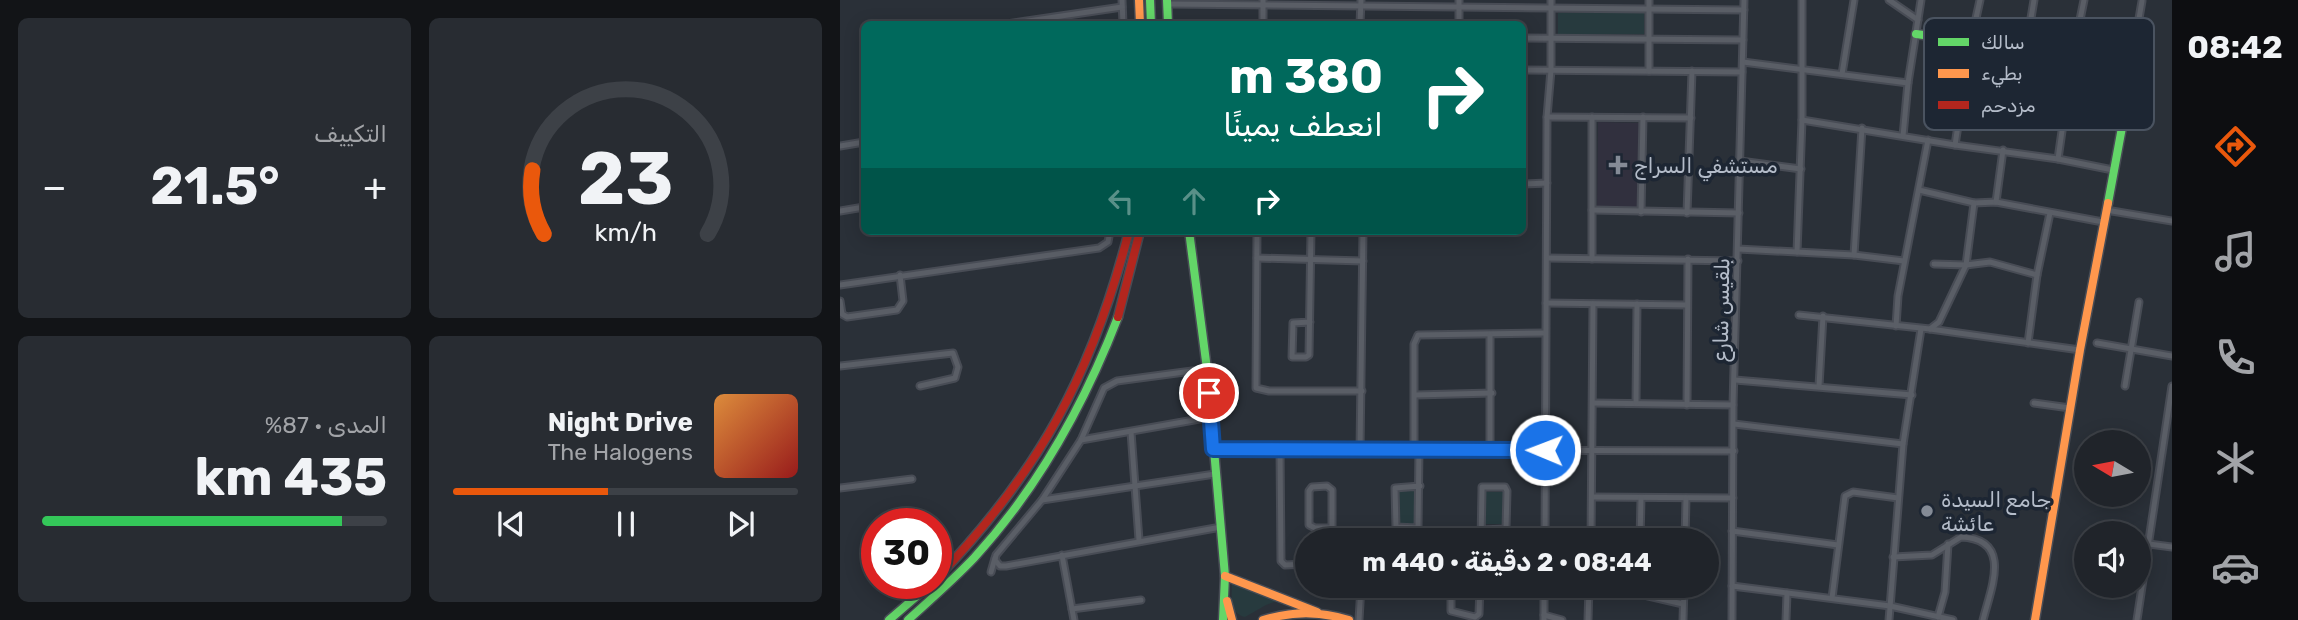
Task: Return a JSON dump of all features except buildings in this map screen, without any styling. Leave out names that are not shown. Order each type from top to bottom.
[{"type":"main road","points":[[1139,0],[1140,21]]},
{"type":"main road","points":[[1150,0],[1151,21]]},
{"type":"main road","points":[[1167,2],[1168,21]]},
{"type":"main road","points":[[1916,34],[1924,35]]},
{"type":"main road","points":[[2035,620],[2080,350],[2121,130]]},
{"type":"main road","points":[[952,563],[1012,494],[1060,418],[1088,362],[1105,316],[1128,235]]},
{"type":"main road","points":[[908,620],[984,547],[1020,501],[1070,424],[1115,322],[1139,235]]},
{"type":"main road","points":[[1190,235],[1207,369],[1221,527],[1226,595],[1223,620]]},
{"type":"main road","points":[[1225,576],[1343,619]]},
{"type":"main road","points":[[1226,595],[1232,620]]},
{"type":"main road","points":[[890,620],[914,599]]},
{"type":"main road","points":[[1267,619],[1318,612]]},
{"type":"street","points":[[1122,0],[1123,21]]},
{"type":"street","points":[[1459,0],[1459,21]]},
{"type":"street","points":[[1545,528],[1547,117],[1551,70],[1551,0]]},
{"type":"street","points":[[1648,71],[1649,0]]},
{"type":"street","name":"بلقيس شارع","points":[[1731,620],[1733,405],[1744,0]]},
{"type":"street","points":[[1797,252],[1802,120],[1802,0]]},
{"type":"street","points":[[1842,74],[1854,0]]},
{"type":"street","points":[[1889,0],[1918,20]]},
{"type":"street","points":[[1903,136],[1921,0]]},
{"type":"street","points":[[1976,18],[1980,0]]},
{"type":"street","points":[[2031,18],[2034,0]]},
{"type":"street","points":[[2080,18],[2084,0]]},
{"type":"street","points":[[1167,2],[1361,3],[1459,9],[1744,10]]},
{"type":"street","points":[[1263,3],[1263,21]]},
{"type":"street","points":[[1360,21],[1361,3]]},
{"type":"street","points":[[1028,21],[1122,8]]},
{"type":"street","points":[[1526,38],[1743,40]]},
{"type":"street","points":[[1742,62],[1908,83]]},
{"type":"street","points":[[1526,70],[1742,72]]},
{"type":"street","points":[[1687,213],[1692,71]]},
{"type":"street","points":[[1547,117],[1691,118]]},
{"type":"street","points":[[1592,117],[1592,258]]},
{"type":"street","points":[[1641,212],[1643,117]]},
{"type":"street","points":[[1802,120],[2059,159],[2113,170]]},
{"type":"street","points":[[1854,255],[1862,128]]},
{"type":"street","points":[[1955,145],[1958,130]]},
{"type":"street","points":[[2059,159],[2063,130]]},
{"type":"street","points":[[1896,326],[1898,296],[1928,139]]},
{"type":"street","points":[[840,146],[861,142]]},
{"type":"street","points":[[1996,202],[2003,150]]},
{"type":"street","points":[[1740,160],[1801,169]]},
{"type":"street","points":[[1526,184],[1547,183]]},
{"type":"street","points":[[1919,190],[1974,203],[1996,202],[2103,222]]},
{"type":"street","points":[[1930,329],[1939,322],[1966,265],[1974,203]]},
{"type":"street","points":[[840,211],[861,207]]},
{"type":"street","points":[[1592,210],[1739,213]]},
{"type":"street","points":[[2106,210],[2172,221]]},
{"type":"street","points":[[2028,343],[2050,213]]},
{"type":"street","points":[[840,285],[1098,248],[1106,245],[1109,235]]},
{"type":"street","points":[[1257,235],[1256,388],[1269,391],[1362,391]]},
{"type":"street","points":[[1310,322],[1293,323],[1292,357],[1308,356],[1310,322],[1311,235]]},
{"type":"street","points":[[1360,450],[1363,235]]},
{"type":"street","points":[[1738,249],[1854,255],[1905,261]]},
{"type":"street","points":[[1257,258],[1363,261]]},
{"type":"street","points":[[1547,258],[1738,261]]},
{"type":"street","points":[[1687,405],[1688,259]]},
{"type":"street","points":[[1934,264],[1966,265],[1990,262],[2038,275]]},
{"type":"street","points":[[840,301],[842,314],[847,317],[897,310],[902,301],[900,275]]},
{"type":"street","points":[[2125,386],[2139,302]]},
{"type":"street","points":[[1546,303],[1688,305]]},
{"type":"street","points":[[1591,528],[1592,304]]},
{"type":"street","points":[[1636,403],[1637,304]]},
{"type":"street","points":[[1799,316],[1930,329],[2080,350]]},
{"type":"street","points":[[1819,386],[1823,317]]},
{"type":"street","points":[[1889,620],[1903,444],[1921,329]]},
{"type":"street","points":[[1420,486],[1395,488],[1396,527],[1418,529],[1420,486],[1416,449],[1414,344],[1418,335],[1545,333]]},
{"type":"street","points":[[1490,335],[1490,449]]},
{"type":"street","points":[[2097,343],[2172,356]]},
{"type":"street","points":[[840,366],[953,354],[958,367],[955,378],[920,386]]},
{"type":"street","points":[[1207,369],[1111,382],[1101,392],[1081,440],[1042,500],[996,555],[991,572],[1006,566],[1062,555],[1221,527]]},
{"type":"street","points":[[1735,380],[1912,395]]},
{"type":"street","points":[[2151,530],[2172,386]]},
{"type":"street","points":[[1415,395],[1492,393]]},
{"type":"street","points":[[1593,403],[1733,405]]},
{"type":"street","points":[[2034,403],[2070,408]]},
{"type":"street","points":[[1081,440],[1211,417]]},
{"type":"street","points":[[1734,424],[1903,444]]},
{"type":"street","points":[[1131,432],[1139,540]]},
{"type":"street","points":[[1213,449],[1734,451]]},
{"type":"street","points":[[1280,449],[1281,561],[1285,565],[1295,565]]},
{"type":"street","points":[[1042,500],[1215,474]]},
{"type":"street","points":[[840,488],[912,479]]},
{"type":"street","points":[[1328,486],[1332,490],[1332,528],[1315,528],[1310,525],[1311,487],[1328,486]]},
{"type":"street","points":[[1505,487],[1506,528],[1481,530],[1482,488],[1505,487]]},
{"type":"street","points":[[1832,598],[1844,498],[1847,494],[1898,498]]},
{"type":"street","points":[[1591,497],[1733,498]]},
{"type":"street","points":[[1641,528],[1642,498]]},
{"type":"street","points":[[1685,528],[1686,498]]},
{"type":"street","points":[[1732,531],[1838,545]]},
{"type":"street","points":[[1893,557],[1932,555],[1961,537],[1981,541],[1993,552],[1996,560],[1983,620]]},
{"type":"street","points":[[1938,617],[1945,592],[1948,544]]},
{"type":"street","points":[[2151,544],[2172,547]]},
{"type":"street","points":[[996,555],[995,561],[998,565],[1006,566]]},
{"type":"street","points":[[1062,555],[1074,620]]},
{"type":"street","points":[[1732,586],[1891,606],[1954,620]]},
{"type":"street","points":[[1786,620],[1787,593]]},
{"type":"street","points":[[1359,620],[1360,598]]},
{"type":"street","points":[[1451,598],[1451,611],[1475,617],[1479,614],[1480,598]]},
{"type":"street","points":[[1544,598],[1544,617],[1562,620]]},
{"type":"street","points":[[1588,620],[1589,598]]},
{"type":"street","points":[[1664,598],[1683,604]]},
{"type":"street","points":[[1683,598],[1683,620]]},
{"type":"street","points":[[2137,620],[2140,598]]},
{"type":"street","points":[[1072,609],[1141,600]]},
{"type":"shaded area","name":"مستشفي السراج","points":[[1598,122],[1640,123],[1638,208],[1597,208]]},
{"type":"green space","points":[[1558,13],[1644,13],[1644,34],[1558,34]]},
{"type":"green space","points":[[1397,491],[1415,491],[1415,524],[1397,524]]},
{"type":"green space","points":[[1485,492],[1503,492],[1503,524],[1485,524]]},
{"type":"green space","points":[[1232,579],[1282,599],[1245,617],[1240,615],[1233,607]]},
{"type":"traffic: fast","points":[[1150,0],[1151,21]]},
{"type":"traffic: fast","points":[[1167,0],[1168,21]]},
{"type":"traffic: fast","points":[[1916,34],[1924,35]]},
{"type":"traffic: fast","points":[[2108,203],[2122,130]]},
{"type":"traffic: fast","points":[[1190,235],[1207,369],[1225,576],[1223,620]]},
{"type":"traffic: fast","points":[[908,620],[974,558],[1019,503],[1074,413],[1118,317]]},
{"type":"traffic: fast","points":[[889,620],[913,599]]},
{"type":"traffic: slow","points":[[1139,0],[1140,21]]},
{"type":"traffic: slow","points":[[2035,620],[2080,350],[2108,203]]},
{"type":"traffic: slow","points":[[1225,576],[1317,612]]},
{"type":"traffic: slow","points":[[1227,601],[1232,620]]},
{"type":"traffic: slow","points":[[1263,620],[1306,613],[1349,620]]},
{"type":"traffic: jam","points":[[952,561],[1004,500],[1033,460],[1057,419],[1098,331],[1128,235]]},
{"type":"traffic: jam","points":[[1118,317],[1139,235]]},
{"type":"place","name":"مستشفي السراج","points":[[1618,165]]},
{"type":"place","name":"جامع السيدة عائشة","points":[[1927,511]]},
{"type":"route","points":[[1209,393],[1213,449],[1545,450]]}]
